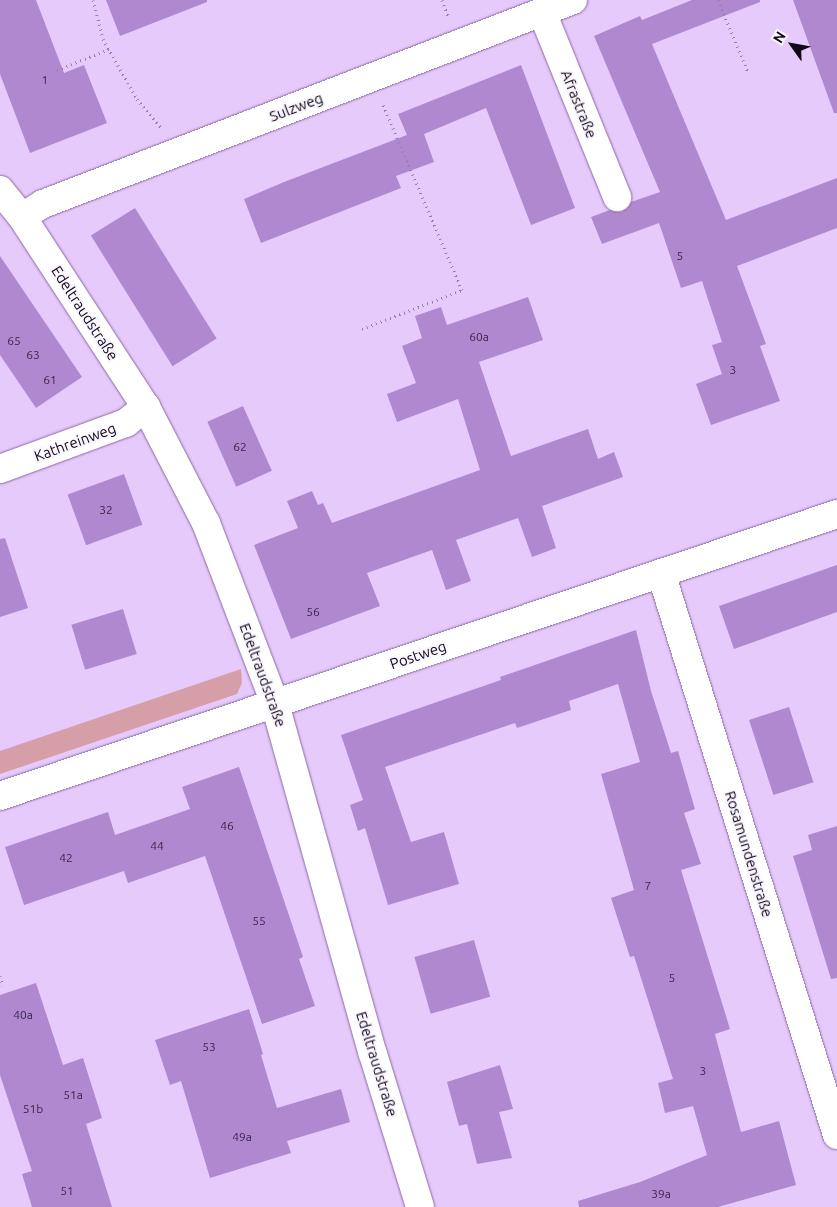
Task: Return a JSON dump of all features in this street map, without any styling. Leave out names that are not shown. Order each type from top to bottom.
[{"type":"street","name":"Sulzweg","points":[[22,217],[43,204],[573,0]]},
{"type":"street","name":"Afrastraße","points":[[542,12],[616,197]]},
{"type":"street","name":"Edeltraudstraße","points":[[0,190],[22,217],[146,407],[206,523],[275,704],[373,1054],[420,1207]]},
{"type":"street","name":"Kathreinweg","points":[[0,469],[126,423],[146,407]]},
{"type":"street","name":"Postweg","points":[[0,796],[837,514]]},
{"type":"street","name":"Rosamundenstraße","points":[[661,572],[837,1135]]},
{"type":"path","points":[[92,0],[103,39],[137,99],[180,151]]},
{"type":"path","points":[[718,0],[748,72]]},
{"type":"path","points":[[57,70],[109,49]]},
{"type":"path","points":[[362,329],[462,290],[372,78]]},
{"type":"path","points":[[0,976],[3,986]]},
{"type":"shaded area","points":[[241,669],[242,683],[237,694],[0,774],[0,751]]},
{"type":"building","points":[[0,0],[36,0],[64,73],[84,65],[107,123],[30,153],[0,74]]},
{"type":"building","points":[[106,0],[207,0],[207,2],[120,36]]},
{"type":"building","points":[[692,0],[760,0],[760,2],[652,44],[726,220],[837,178],[837,228],[737,266],[766,344],[760,346],[780,401],[711,425],[696,384],[722,374],[712,345],[722,342],[702,281],[681,288],[659,223],[602,244],[591,217],[610,210],[622,212],[631,202],[660,192],[594,36],[640,16],[642,20]]},
{"type":"building","points":[[793,0],[837,0],[837,113],[834,113]]},
{"type":"building","points":[[521,65],[575,208],[531,225],[486,108],[424,134],[434,162],[396,176],[401,188],[261,243],[244,199],[407,135],[398,114]]},
{"type":"building","points":[[135,208],[217,339],[173,366],[91,236]]},
{"type":"building","points":[[0,256],[82,377],[36,408],[0,355]]},
{"type":"building","points":[[528,297],[543,340],[479,362],[511,456],[588,429],[598,459],[614,452],[623,477],[542,506],[556,548],[532,557],[518,518],[456,540],[471,581],[446,590],[432,550],[367,573],[380,606],[291,639],[254,545],[298,528],[287,501],[312,491],[318,505],[323,503],[332,523],[480,470],[458,399],[397,422],[387,394],[416,383],[402,346],[422,338],[415,316],[441,307],[447,325]]},
{"type":"building","points":[[243,406],[272,471],[236,487],[207,422]]},
{"type":"building","points":[[124,474],[142,525],[86,545],[68,495]]},
{"type":"building","points":[[5,538],[28,608],[0,617],[0,539]]},
{"type":"building","points":[[837,565],[837,612],[734,649],[719,606]]},
{"type":"building","points":[[123,609],[137,654],[85,670],[71,625]]},
{"type":"building","points":[[636,630],[651,691],[671,753],[678,751],[695,809],[684,813],[701,864],[681,870],[730,1029],[715,1034],[741,1132],[779,1121],[796,1185],[718,1207],[579,1207],[578,1201],[640,1182],[707,1155],[693,1106],[665,1113],[658,1083],[673,1079],[634,956],[630,957],[611,898],[634,890],[601,774],[640,762],[618,684],[569,701],[571,710],[517,728],[515,723],[385,767],[411,842],[444,832],[459,884],[388,905],[365,828],[358,831],[350,805],[363,800],[341,735],[501,680],[500,677]]},
{"type":"building","points":[[789,707],[813,782],[773,795],[749,720]]},
{"type":"building","points":[[239,767],[303,957],[299,959],[315,1006],[262,1024],[205,856],[128,883],[124,871],[24,905],[5,847],[108,812],[115,835],[190,809],[182,787]]},
{"type":"building","points":[[837,826],[837,978],[831,979],[793,856],[812,850],[808,835]]},
{"type":"building","points":[[474,940],[490,997],[431,1014],[414,957]]},
{"type":"building","points":[[36,983],[63,1065],[83,1058],[102,1118],[86,1124],[112,1207],[32,1207],[22,1174],[32,1171],[0,1075],[0,995]]},
{"type":"building","points":[[249,1009],[277,1108],[341,1089],[350,1122],[287,1141],[291,1153],[210,1178],[181,1081],[170,1085],[155,1040]]},
{"type":"building","points":[[500,1065],[513,1109],[499,1112],[512,1158],[477,1164],[467,1124],[459,1126],[447,1082]]}]
